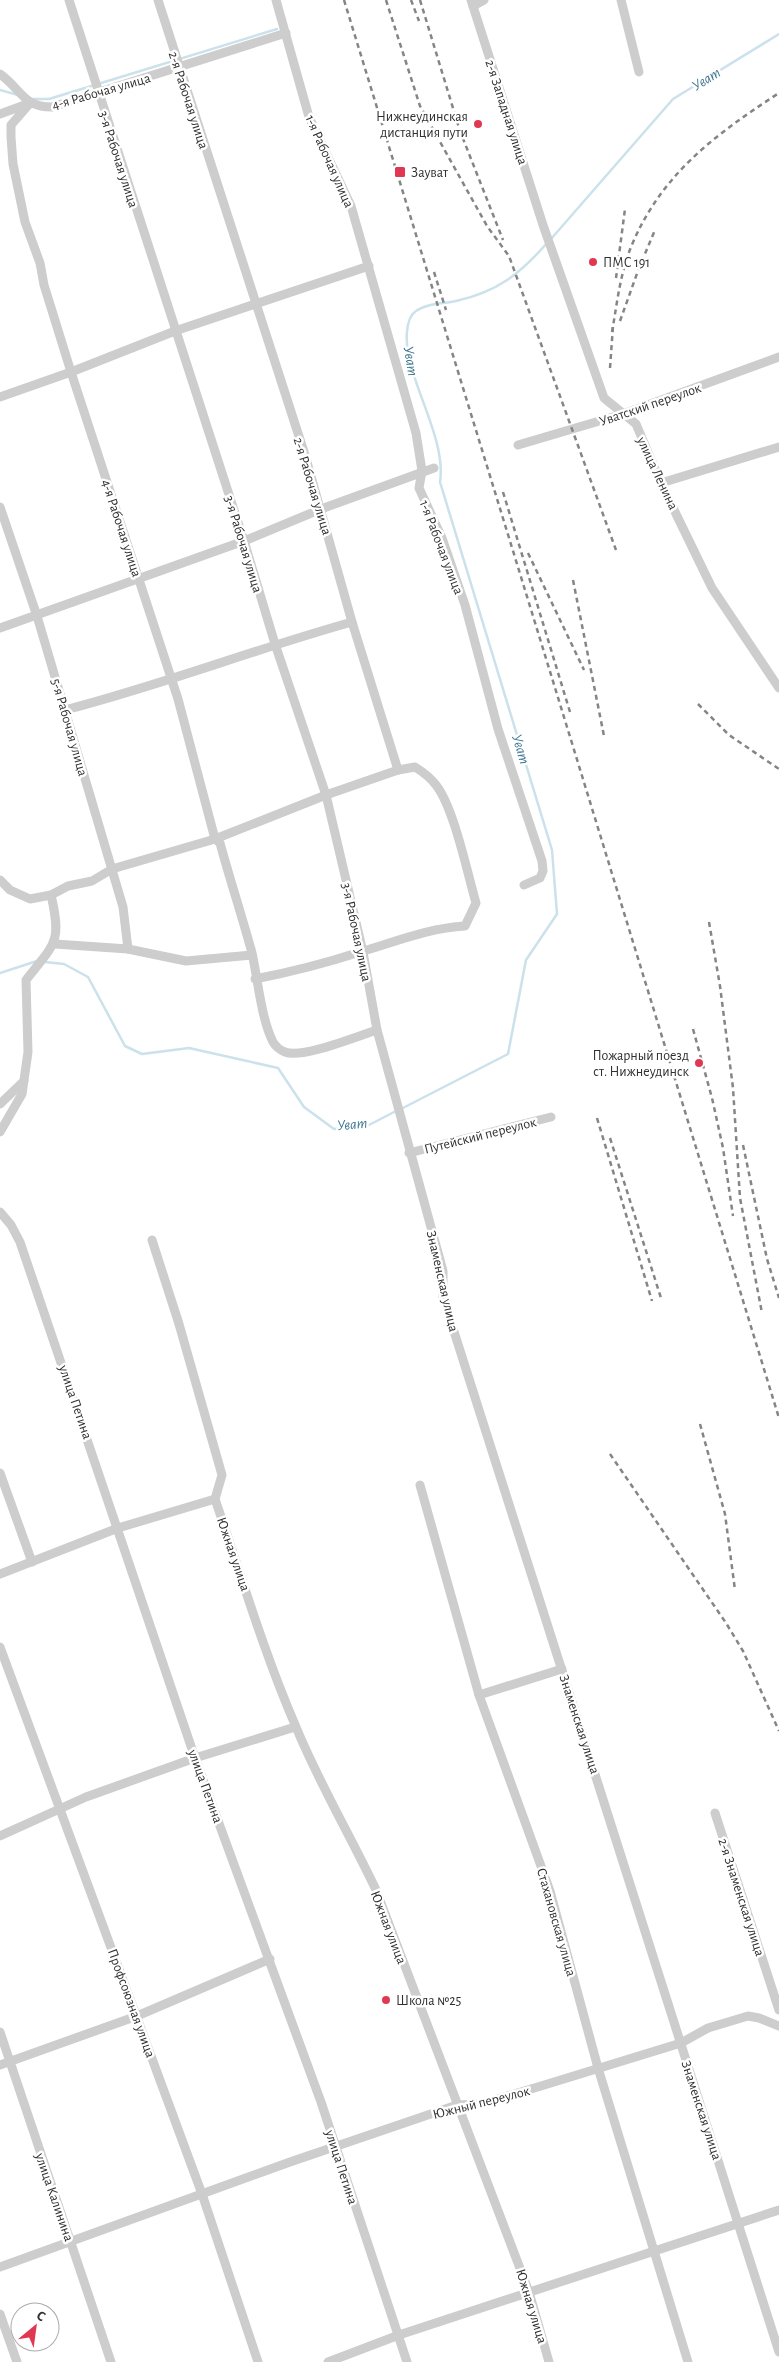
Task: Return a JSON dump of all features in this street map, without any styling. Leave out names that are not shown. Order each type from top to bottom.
[{"type":"street","name":"3-я Рабочая улица","points":[[69,0],[244,541],[275,644],[326,794],[363,952],[376,1030],[395,1094]]},
{"type":"street","name":"2-я Рабочая улица","points":[[158,0],[321,509],[352,622],[398,770]]},
{"type":"street","name":"1-я Рабочая улица","points":[[276,0],[309,117],[351,206],[416,433],[422,471],[419,488],[442,538],[465,605],[498,729],[542,860],[543,871],[540,878],[524,885]]},
{"type":"street","points":[[472,3],[484,0]]},
{"type":"street","points":[[621,0],[639,72]]},
{"type":"street","name":"2-я Западная улица","points":[[472,3],[554,255]]},
{"type":"street","name":"4-я Рабочая улица","points":[[286,33],[52,107],[39,107],[30,103],[12,125],[13,164],[25,222],[40,262],[44,285],[172,679],[215,839],[220,843],[252,955],[256,979],[274,1043],[286,1053],[298,1054],[376,1030]]},
{"type":"street","points":[[0,74],[30,103],[0,114]]},
{"type":"street","name":"улица Ленина","points":[[554,255],[604,398],[636,424],[661,483],[712,588],[779,688]]},
{"type":"street","points":[[0,396],[71,372],[176,330],[369,266]]},
{"type":"street","name":"Уватский переулок","points":[[518,445],[623,414],[779,357]]},
{"type":"street","points":[[661,483],[779,447]]},
{"type":"street","points":[[0,628],[244,541],[321,509],[434,468]]},
{"type":"street","name":"5-я Рабочая улица","points":[[0,507],[37,616],[112,869],[123,907],[128,949]]},
{"type":"street","points":[[65,710],[172,679],[275,644],[352,622]]},
{"type":"street","points":[[0,880],[10,890],[30,899],[52,895],[68,886],[92,881],[112,869],[215,839],[326,794],[398,770],[415,767],[430,777],[448,805],[476,903],[465,926],[448,927],[393,940],[363,952],[304,969],[256,979]]},
{"type":"street","points":[[0,1132],[22,1094],[28,1052],[26,980],[55,944],[58,923],[52,895]]},
{"type":"street","points":[[55,944],[128,949],[186,961],[252,955]]},
{"type":"street","points":[[0,1104],[24,1081]]},
{"type":"street","name":"Знаменская улица","points":[[395,1094],[409,1153],[443,1271],[444,1297],[779,2352]]},
{"type":"street","name":"Путейский переулок","points":[[409,1153],[551,1117]]},
{"type":"street","name":"улица Петина","points":[[0,1212],[11,1225],[20,1242],[195,1758],[270,1959],[336,2147],[407,2362]]},
{"type":"street","points":[[0,1574],[118,1528],[215,1499],[222,1475],[179,1324],[152,1240]]},
{"type":"street","points":[[0,1473],[32,1562]]},
{"type":"street","name":"Стахановская улица","points":[[420,1485],[479,1695],[550,1891],[598,2068],[688,2362]]},
{"type":"street","name":"Южная улица","points":[[215,1499],[269,1658],[296,1727],[326,1794],[353,1840],[376,1890],[528,2292],[550,2362]]},
{"type":"street","name":"Профсоюзная улица","points":[[0,1647],[202,2194],[258,2362]]},
{"type":"street","points":[[479,1695],[562,1669]]},
{"type":"street","points":[[0,1836],[60,1809],[195,1758],[296,1727]]},
{"type":"street","name":"2-я Знаменская улица","points":[[715,1813],[779,2010]]},
{"type":"street","points":[[0,2065],[137,2016],[270,1959]]},
{"type":"street","name":"Южный переулок","points":[[0,2267],[202,2194],[457,2106],[481,2104],[680,2043],[708,2028],[748,2016],[779,2026]]},
{"type":"street","name":"улица Калинина","points":[[0,2032],[111,2362]]},
{"type":"street","points":[[328,2362],[399,2335],[779,2210]]},
{"type":"street","points":[[0,2314],[17,2362]]},
{"type":"waterway","points":[[33,99],[49,99],[277,29]]},
{"type":"waterway","name":"Уват","points":[[551,239],[673,99],[779,34]]},
{"type":"waterway","points":[[0,90],[18,95]]},
{"type":"waterway","name":"Уват","points":[[401,1109],[508,1054],[526,960],[557,914],[552,850],[440,482],[439,452],[409,358],[407,346],[409,320],[420,308],[471,297],[496,287],[517,273],[547,243]]},
{"type":"waterway","name":"Уват","points":[[0,973],[37,961]]},
{"type":"waterway","name":"Уват","points":[[45,962],[64,964],[88,977],[125,1046],[142,1054],[189,1048],[278,1068],[304,1107],[334,1129],[369,1125],[396,1111]]},
{"type":"railway","points":[[344,0],[779,1418]]},
{"type":"railway","points":[[386,0],[420,106],[487,226],[509,256],[616,550]]},
{"type":"railway","points":[[411,0],[419,21]]},
{"type":"railway","points":[[420,0],[460,131],[503,240]]},
{"type":"railway","points":[[612,332],[619,289],[627,257],[643,221],[658,198],[674,177],[712,140],[779,93]]},
{"type":"railway","points":[[616,278],[625,209]]},
{"type":"railway","points":[[620,321],[655,230]]},
{"type":"railway","points":[[434,272],[446,310]]},
{"type":"railway","points":[[610,368],[613,326]]},
{"type":"railway","points":[[503,492],[570,712]]},
{"type":"railway","points":[[528,553],[584,670]]},
{"type":"railway","points":[[573,580],[604,736]]},
{"type":"railway","points":[[698,704],[729,735],[779,769]]},
{"type":"railway","points":[[709,922],[720,986],[733,1088],[740,1198],[762,1313]]},
{"type":"railway","points":[[693,1029],[712,1098],[723,1148],[733,1216]]},
{"type":"railway","points":[[597,1118],[652,1301]]},
{"type":"railway","points":[[610,1138],[661,1298]]},
{"type":"railway","points":[[743,1145],[767,1259],[779,1298]]},
{"type":"railway","points":[[700,1424],[725,1514],[735,1590]]},
{"type":"railway","points":[[610,1454],[726,1623],[743,1651],[779,1731]]},
{"type":"place","name":"Нижнеудинская дистанция пути","points":[[478,124]]},
{"type":"place","name":"Зауват","points":[[400,172]]},
{"type":"place","name":"ПМС 191","points":[[593,262]]},
{"type":"place","name":"Пожарный поезд ст. Нижнеудинск","points":[[699,1063]]},
{"type":"place","name":"Школа №25","points":[[386,2000]]}]
